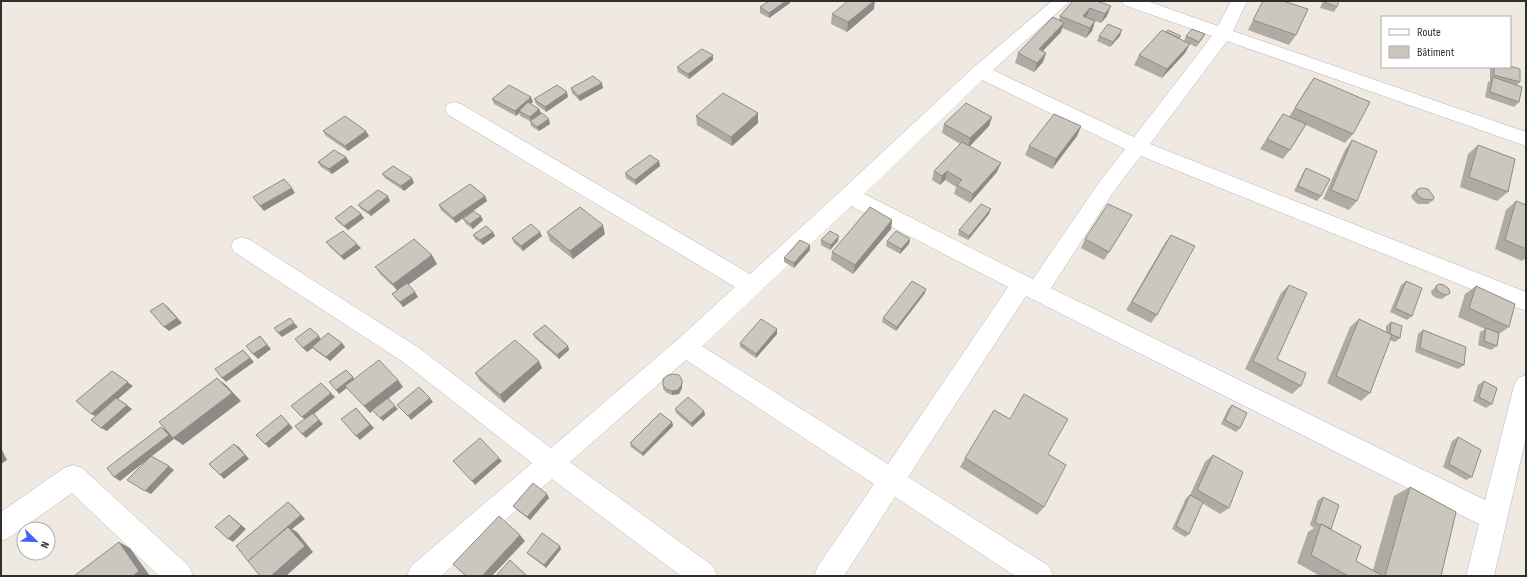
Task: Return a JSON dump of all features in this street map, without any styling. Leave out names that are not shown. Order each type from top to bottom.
[{"type":"street","points":[[421,576],[685,347],[850,196],[980,71],[1062,1]]},
{"type":"street","points":[[1130,1],[1526,139]]},
{"type":"street","points":[[828,576],[892,481],[1030,288],[1136,146],[1223,34],[1239,1]]},
{"type":"street","points":[[980,71],[1136,146],[1526,302]]},
{"type":"street","points":[[454,109],[752,286]]},
{"type":"street","points":[[850,196],[1030,288],[1494,518]]},
{"type":"street","points":[[242,246],[411,356],[551,463],[703,576]]},
{"type":"street","points":[[685,347],[1039,576]]},
{"type":"street","points":[[1480,576],[1526,386]]},
{"type":"street","points":[[1,528],[74,477],[179,576]]},
{"type":"building","points":[[769,1],[786,1],[769,13],[760,7]]},
{"type":"building","points":[[848,1],[874,1],[848,22],[832,14]]},
{"type":"building","points":[[1073,1],[1097,1],[1111,6],[1105,14],[1090,8],[1083,16],[1095,21],[1090,28],[1060,16]]},
{"type":"building","points":[[1263,1],[1283,1],[1308,9],[1296,35],[1253,20]]},
{"type":"building","points":[[1324,1],[1339,1],[1337,7]]},
{"type":"building","points":[[1053,17],[1064,23],[1039,49],[1046,53],[1037,63],[1018,53]]},
{"type":"building","points":[[1108,24],[1122,30],[1113,42],[1099,36]]},
{"type":"building","points":[[1192,29],[1205,34],[1199,42],[1186,36]]},
{"type":"building","points":[[1162,30],[1190,44],[1167,69],[1139,55]]},
{"type":"building","points":[[1168,30],[1181,36],[1179,38],[1166,32]]},
{"type":"building","points":[[702,49],[713,55],[688,74],[677,67]]},
{"type":"building","points":[[1511,66],[1520,69],[1520,82],[1494,75],[1494,68],[1511,68]]},
{"type":"building","points":[[593,76],[602,83],[578,96],[571,88]]},
{"type":"building","points":[[1493,77],[1522,87],[1519,102],[1490,92]]},
{"type":"building","points":[[1314,78],[1370,102],[1353,134],[1295,108]]},
{"type":"building","points":[[509,85],[531,97],[515,111],[492,99]]},
{"type":"building","points":[[557,85],[567,92],[545,107],[534,99]]},
{"type":"building","points":[[723,93],[758,113],[731,137],[696,116]]},
{"type":"building","points":[[528,102],[539,109],[530,117],[519,111]]},
{"type":"building","points":[[966,103],[992,117],[970,138],[944,124]]},
{"type":"building","points":[[542,113],[549,119],[537,127],[530,121]]},
{"type":"building","points":[[1054,114],[1081,126],[1056,159],[1029,146]]},
{"type":"building","points":[[1283,114],[1306,124],[1290,150],[1267,139]]},
{"type":"building","points":[[345,116],[366,131],[345,146],[323,131]]},
{"type":"building","points":[[1352,140],[1377,151],[1357,201],[1331,190]]},
{"type":"building","points":[[962,142],[1001,163],[973,194],[957,185],[962,180],[947,171],[942,176],[934,171]]},
{"type":"building","points":[[1478,145],[1515,159],[1508,192],[1469,177]]},
{"type":"building","points":[[334,150],[346,157],[329,169],[318,162]]},
{"type":"building","points":[[650,155],[659,161],[635,180],[625,173]]},
{"type":"building","points":[[393,166],[412,178],[401,186],[382,174]]},
{"type":"building","points":[[1306,168],[1330,179],[1321,196],[1298,186]]},
{"type":"building","points":[[284,179],[292,188],[260,206],[253,197]]},
{"type":"building","points":[[470,184],[485,196],[453,218],[439,205]]},
{"type":"building","points":[[1418,189],[1428,189],[1434,197],[1433,200],[1423,199],[1418,196],[1416,192]]},
{"type":"building","points":[[378,190],[388,196],[368,212],[358,205]]},
{"type":"building","points":[[1516,201],[1526,205],[1526,249],[1505,240]]},
{"type":"building","points":[[981,204],[991,209],[969,236],[959,230]]},
{"type":"building","points":[[1108,204],[1132,215],[1109,252],[1085,239]]},
{"type":"building","points":[[351,206],[361,214],[344,226],[335,218]]},
{"type":"building","points":[[580,207],[603,225],[570,251],[547,232]]},
{"type":"building","points":[[870,207],[892,220],[855,265],[832,252]]},
{"type":"building","points":[[473,211],[481,216],[470,224],[463,219]]},
{"type":"building","points":[[531,224],[540,232],[521,246],[512,238]]},
{"type":"building","points":[[486,226],[493,232],[480,240],[473,235]]},
{"type":"building","points":[[343,231],[357,244],[341,256],[326,242]]},
{"type":"building","points":[[830,231],[839,236],[831,245],[821,240]]},
{"type":"building","points":[[896,231],[910,239],[901,249],[887,241]]},
{"type":"building","points":[[1171,235],[1195,246],[1157,315],[1132,302]]},
{"type":"building","points":[[414,239],[432,255],[393,284],[375,267]]},
{"type":"building","points":[[800,240],[810,245],[794,263],[784,258]]},
{"type":"building","points":[[912,281],[926,289],[897,327],[883,318]]},
{"type":"building","points":[[1406,281],[1422,288],[1412,316],[1395,308]]},
{"type":"building","points":[[407,283],[415,292],[400,302],[392,294]]},
{"type":"building","points":[[1439,284],[1444,285],[1449,289],[1450,293],[1447,295],[1442,294],[1437,290],[1436,286]]},
{"type":"building","points":[[1289,285],[1307,293],[1277,359],[1306,373],[1301,386],[1253,361]]},
{"type":"building","points":[[1476,286],[1515,304],[1509,327],[1469,308]]},
{"type":"building","points":[[163,303],[177,318],[164,327],[150,311]]},
{"type":"building","points":[[290,318],[294,323],[278,333],[274,328]]},
{"type":"building","points":[[761,319],[777,329],[756,354],[740,343]]},
{"type":"building","points":[[1359,319],[1392,335],[1370,393],[1336,376]]},
{"type":"building","points":[[1391,322],[1402,326],[1400,338],[1390,334]]},
{"type":"building","points":[[545,325],[568,346],[557,355],[533,334]]},
{"type":"building","points":[[310,328],[319,336],[303,348],[295,339]]},
{"type":"building","points":[[1486,328],[1499,333],[1497,346],[1484,341]]},
{"type":"building","points":[[1423,330],[1466,347],[1464,365],[1420,348]]},
{"type":"building","points":[[328,333],[342,343],[326,357],[312,347]]},
{"type":"building","points":[[260,336],[267,345],[253,354],[246,346]]},
{"type":"building","points":[[515,340],[539,361],[500,395],[475,373]]},
{"type":"building","points":[[243,350],[250,358],[222,378],[215,369]]},
{"type":"building","points":[[379,360],[398,380],[364,406],[345,386]]},
{"type":"building","points":[[346,370],[353,377],[336,390],[329,382]]},
{"type":"building","points":[[112,371],[128,382],[91,414],[76,401]]},
{"type":"building","points":[[668,375],[679,375],[682,380],[682,384],[678,390],[672,391],[666,389],[663,385],[663,379]]},
{"type":"building","points":[[217,378],[232,393],[173,438],[159,422]]},
{"type":"building","points":[[1484,381],[1497,388],[1492,404],[1479,397]]},
{"type":"building","points":[[321,383],[331,393],[302,417],[291,406]]},
{"type":"building","points":[[419,387],[430,398],[408,416],[397,405]]},
{"type":"building","points":[[1024,394],[1068,419],[1048,454],[1066,465],[1044,507],[965,458],[994,410],[1010,419]]},
{"type":"building","points":[[688,397],[704,411],[691,423],[675,409]]},
{"type":"building","points":[[116,398],[127,405],[101,428],[91,420]]},
{"type":"building","points":[[388,398],[395,406],[380,418],[372,410]]},
{"type":"building","points":[[1232,405],[1247,413],[1240,428],[1225,420]]},
{"type":"building","points":[[356,408],[370,425],[356,436],[341,419]]},
{"type":"building","points":[[313,413],[319,420],[302,434],[295,426]]},
{"type":"building","points":[[660,413],[672,422],[642,453],[630,443]]},
{"type":"building","points":[[281,415],[289,424],[265,444],[256,435]]},
{"type":"building","points":[[161,427],[169,435],[114,477],[107,468]]},
{"type":"building","points":[[1458,437],[1481,450],[1472,477],[1449,464]]},
{"type":"building","points":[[480,438],[499,458],[472,481],[453,461]]},
{"type":"building","points":[[234,444],[245,455],[220,475],[209,464]]},
{"type":"building","points":[[1213,455],[1243,472],[1229,508],[1197,490]]},
{"type":"building","points":[[151,456],[169,466],[145,491],[127,480]]},
{"type":"building","points":[[533,483],[547,494],[527,517],[513,506]]},
{"type":"building","points":[[1410,487],[1456,512],[1441,576],[1385,576]]},
{"type":"building","points":[[1190,495],[1203,502],[1189,534],[1176,526]]},
{"type":"building","points":[[1323,497],[1339,505],[1331,529],[1315,522]]},
{"type":"building","points":[[288,502],[301,515],[248,561],[236,546]]},
{"type":"building","points":[[229,515],[241,526],[228,539],[215,527]]},
{"type":"building","points":[[499,516],[520,535],[482,576],[466,576],[453,564]]},
{"type":"building","points":[[1321,524],[1361,546],[1356,561],[1383,576],[1348,576],[1311,555]]},
{"type":"building","points":[[288,527],[305,546],[271,576],[260,576],[248,561]]},
{"type":"building","points":[[542,533],[560,546],[544,565],[527,553]]},
{"type":"building","points":[[119,542],[139,571],[133,576],[74,576]]},
{"type":"building","points":[[510,560],[527,576],[496,576]]}]
